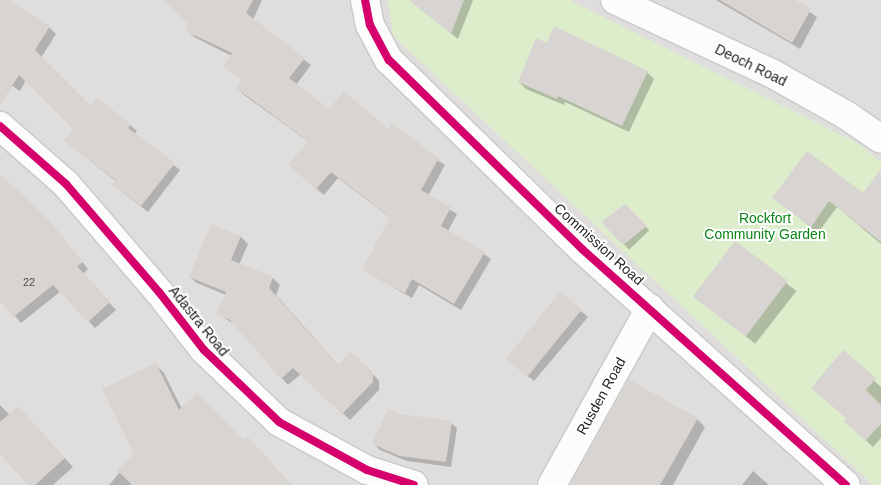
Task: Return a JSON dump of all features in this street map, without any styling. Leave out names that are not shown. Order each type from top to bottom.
[{"type":"street","name":"Commission Road","points":[[365,0],[370,25],[389,60],[582,249],[846,485]]},
{"type":"street","name":"Deoch Road","points":[[615,0],[773,74],[846,115],[881,139]]},
{"type":"street","name":"Adastra Road","points":[[0,126],[66,184],[159,292],[204,350],[279,422],[367,470],[414,485]]},
{"type":"street","name":"Rusden Road","points":[[552,485],[650,308]]},
{"type":"shaded area","points":[[0,0],[881,0],[881,485],[0,485]]},
{"type":"green space","name":"Rockfort Community Garden","points":[[388,0],[569,0],[857,143],[881,162],[881,485],[873,485],[393,36]]},
{"type":"building","points":[[0,0],[9,0],[50,26],[35,50],[91,106],[97,98],[131,124],[128,128],[175,163],[141,206],[112,184],[116,180],[64,141],[73,129],[19,75],[0,105]]},
{"type":"building","points":[[163,0],[253,0],[246,13],[305,58],[289,78],[329,109],[344,91],[388,129],[392,123],[439,158],[421,190],[451,207],[441,226],[485,252],[454,304],[412,279],[405,293],[362,270],[390,217],[331,172],[316,189],[288,165],[308,141],[236,88],[242,80],[223,66],[232,53],[185,31],[188,24]]},
{"type":"building","points":[[409,0],[464,0],[451,34]]},
{"type":"building","points":[[720,0],[795,0],[811,9],[792,43]]},
{"type":"building","points":[[554,26],[648,71],[622,126],[558,96],[557,99],[518,82],[536,38],[547,43]]},
{"type":"building","points":[[807,151],[863,193],[881,169],[881,242],[829,201],[811,227],[772,198]]},
{"type":"building","points":[[0,174],[43,214],[83,262],[77,266],[110,302],[88,322],[53,285],[13,317],[0,301]]},
{"type":"building","points":[[625,204],[647,226],[623,245],[601,222]]},
{"type":"building","points":[[211,224],[241,236],[231,260],[273,277],[269,288],[338,365],[351,352],[373,372],[373,382],[342,414],[293,368],[281,379],[230,320],[216,315],[226,292],[189,277]]},
{"type":"building","points":[[735,241],[788,281],[746,337],[693,297]]},
{"type":"building","points":[[560,292],[582,310],[528,376],[506,359]]},
{"type":"building","points":[[843,350],[876,378],[866,390],[881,405],[881,424],[865,441],[844,421],[846,418],[811,388]]},
{"type":"building","points":[[156,363],[179,410],[197,393],[243,440],[247,436],[292,485],[132,485],[117,470],[134,454],[102,389]]},
{"type":"building","points":[[629,380],[698,418],[660,485],[570,485]]},
{"type":"building","points":[[18,406],[65,458],[35,485],[28,485],[0,454],[0,422]]},
{"type":"building","points":[[388,409],[400,414],[452,421],[446,462],[400,456],[372,444]]},
{"type":"cycle path","points":[[365,0],[370,25],[389,60],[582,249],[846,485]]},
{"type":"cycle path","points":[[0,126],[66,184],[159,292],[204,350],[279,422],[367,470],[414,485]]}]
